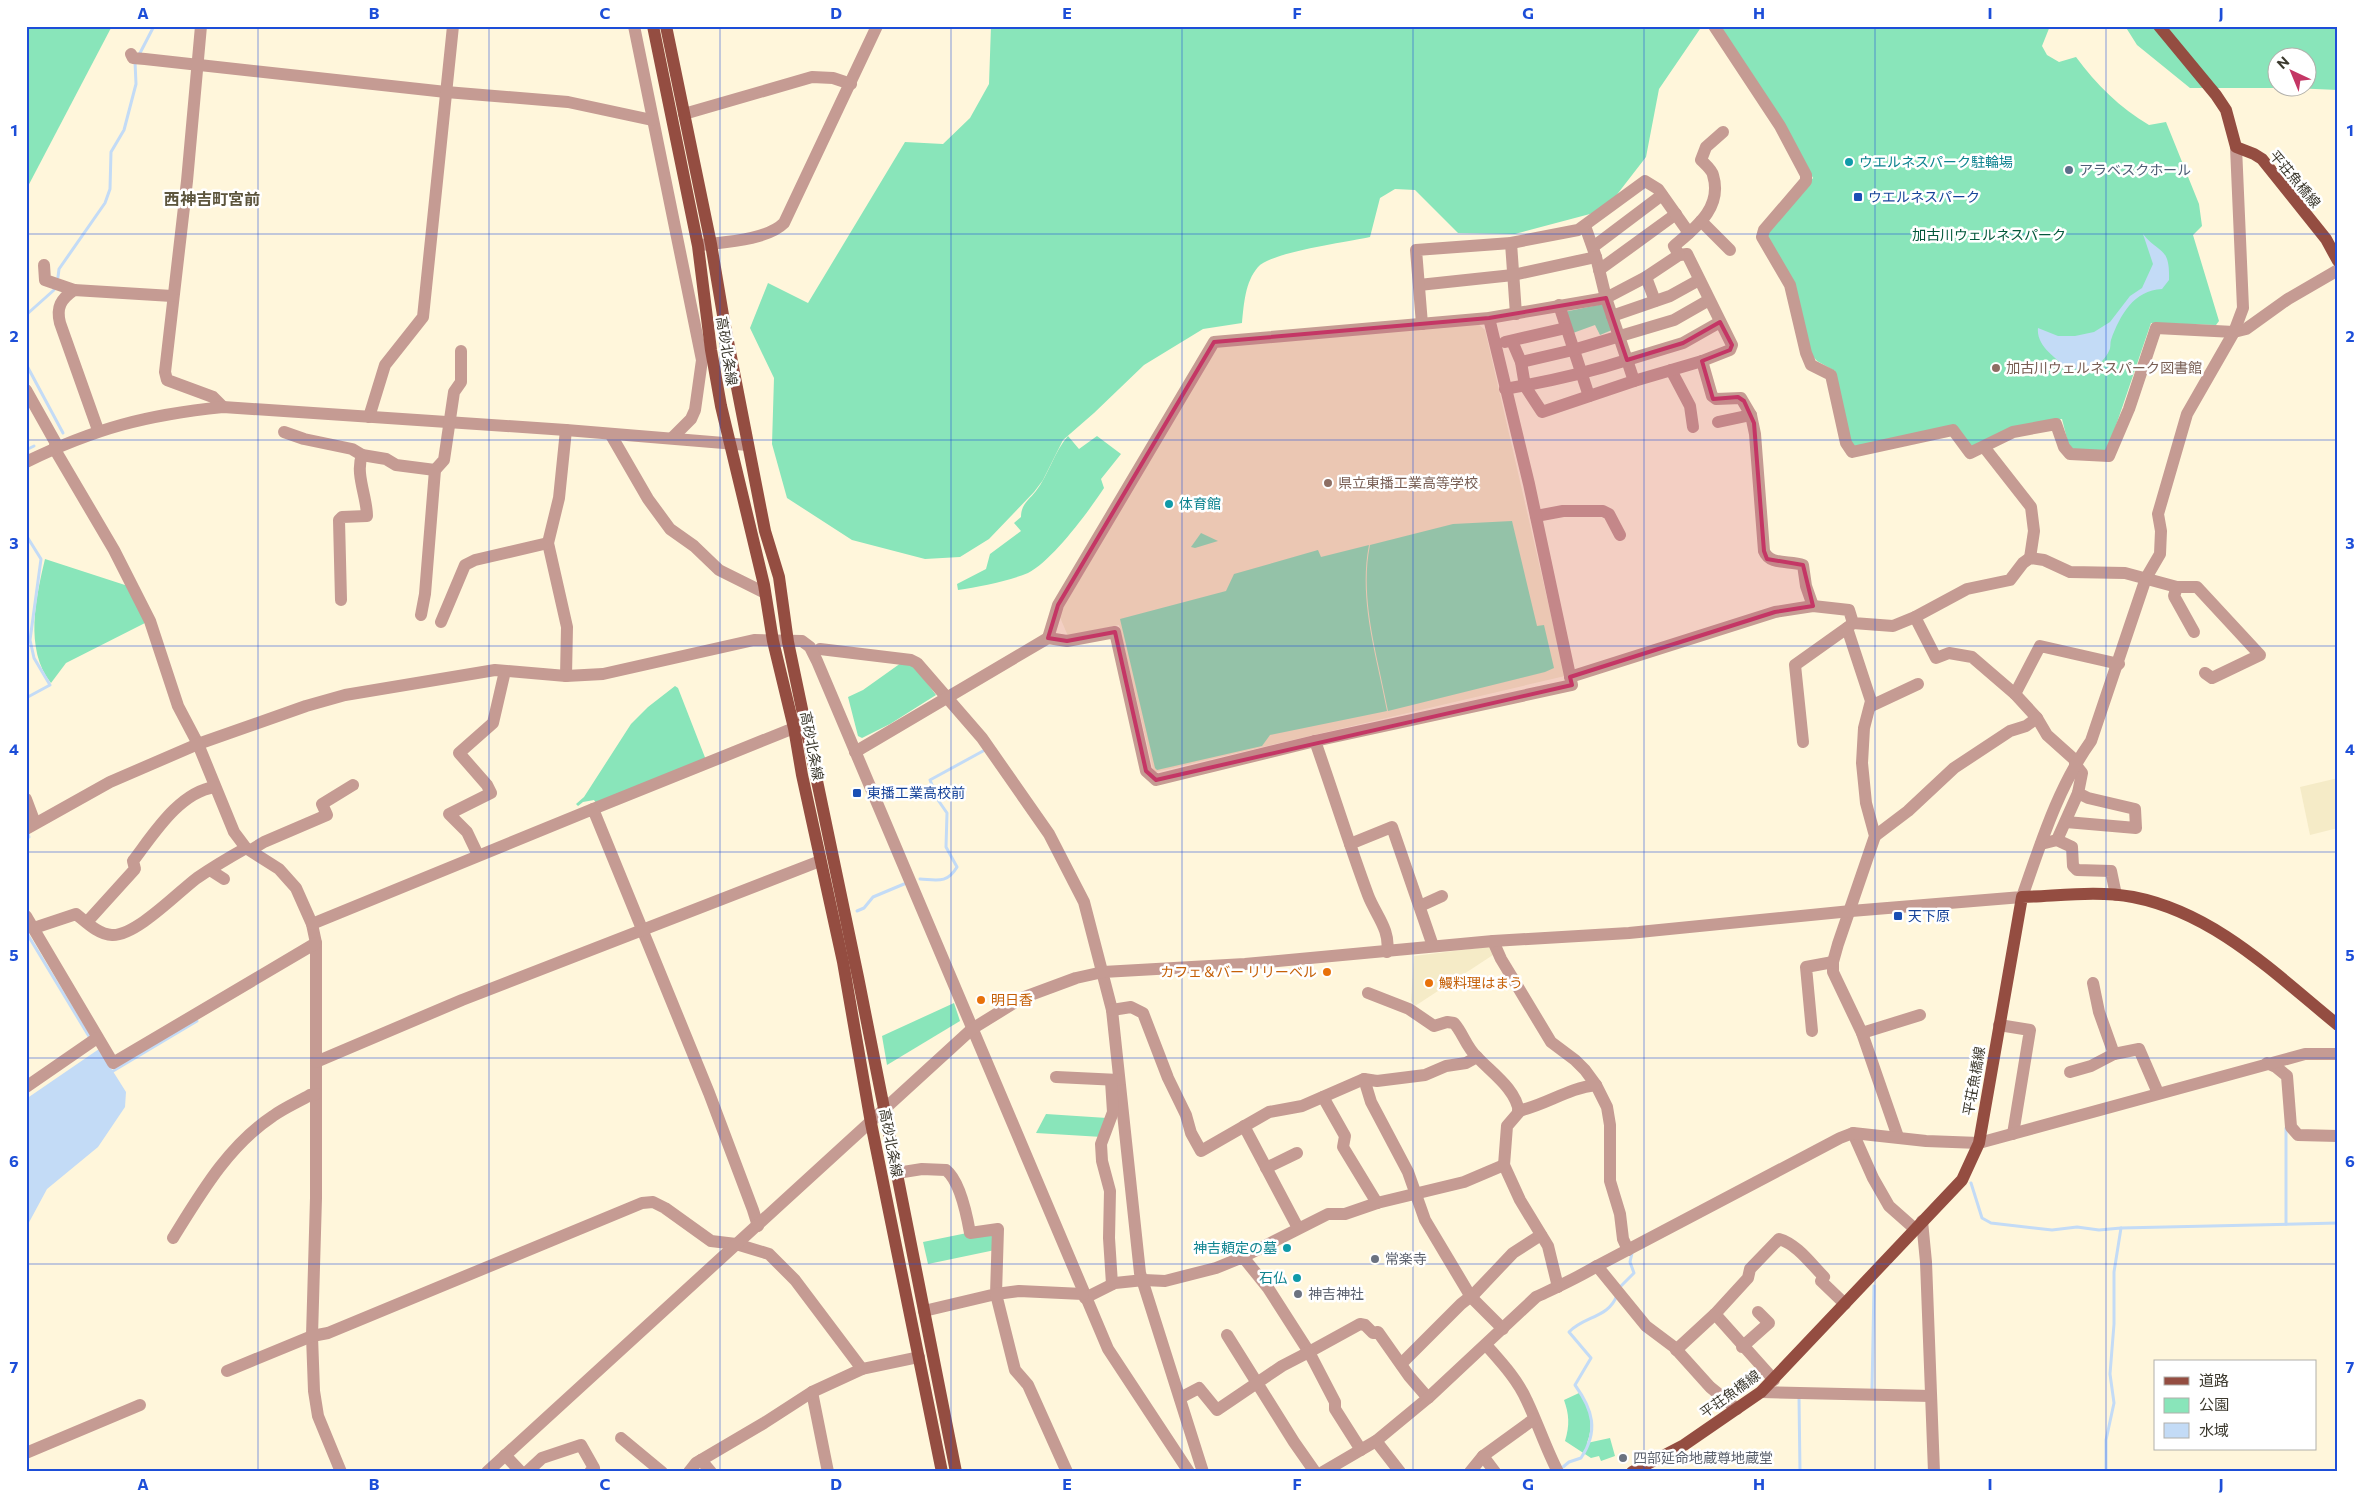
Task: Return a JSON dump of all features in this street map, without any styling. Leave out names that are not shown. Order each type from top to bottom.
[{"type":"main road","name":"高砂北条線","points":[[653,26],[698,246],[711,350],[729,444],[765,593],[820,861],[843,962],[871,1123],[942,1472]]},
{"type":"main road","name":"高砂北条線","points":[[666,26],[711,244],[765,531],[779,577],[788,642],[885,1110],[956,1472]]},
{"type":"main road","points":[[2160,26],[2216,94],[2226,110],[2236,147]]},
{"type":"main road","name":"平荘魚橋線","points":[[2236,147],[2262,159],[2326,239],[2338,261]]},
{"type":"main road","points":[[2022,897],[2116,895],[2159,903],[2190,915],[2212,927],[2244,949],[2338,1025]]},
{"type":"main road","name":"平荘魚橋線","points":[[1632,1472],[1684,1445],[1761,1392],[1962,1180],[1979,1143],[2022,897]]},
{"type":"street","points":[[201,26],[186,181],[164,372],[168,380],[213,397],[223,407]]},
{"type":"street","points":[[369,417],[385,365],[422,317],[454,26]]},
{"type":"street","points":[[634,26],[702,360],[695,410],[691,419],[672,438]]},
{"type":"street","points":[[698,246],[765,234],[776,230],[784,223],[877,26]]},
{"type":"street","points":[[1714,26],[1780,126],[1806,175],[1806,181],[1764,230],[1762,237],[1790,285],[1808,359],[1811,365],[1831,375],[1846,443],[1852,452],[1953,430],[1970,453],[2013,432],[2056,424],[2064,447],[2070,454],[2109,456],[2129,409],[2156,328],[2234,332],[2246,329],[2288,299],[2338,270]]},
{"type":"street","points":[[136,57],[446,92],[568,102],[652,120]]},
{"type":"street","points":[[684,114],[812,77],[833,78],[851,84]]},
{"type":"street","points":[[1679,255],[1674,246],[1701,221],[1714,203],[1713,174],[1701,160],[1706,147],[1723,132]]},
{"type":"street","points":[[487,1472],[972,1029],[1022,998],[1076,978],[1103,972],[1245,964],[1493,941],[1629,934],[1851,911],[2022,897],[2065,783],[2091,741],[2119,664],[2146,578],[2160,554],[2161,531],[2158,514],[2187,414],[2234,332],[2243,308],[2236,147]]},
{"type":"street","points":[[1422,324],[1416,250],[1510,243],[1578,230],[1645,181],[1658,189],[1689,233]]},
{"type":"street","points":[[1596,258],[1662,195]]},
{"type":"street","points":[[1419,285],[1513,275],[1596,258],[1676,214]]},
{"type":"street","points":[[1701,221],[1730,250]]},
{"type":"street","points":[[1586,226],[1606,298],[1634,381]]},
{"type":"street","points":[[1510,243],[1516,314]]},
{"type":"street","points":[[1048,638],[1058,605],[1214,342],[1489,318],[1606,298],[1646,277],[1679,255],[1687,254],[1732,345],[1730,350],[1702,361],[1634,381],[1542,412],[1525,386],[1521,362],[1512,341]]},
{"type":"street","points":[[44,265],[41,279],[74,290],[172,296]]},
{"type":"street","points":[[1646,277],[1655,301]]},
{"type":"street","points":[[1612,316],[1670,296],[1699,280]]},
{"type":"street","points":[[74,290],[60,303],[57,311],[98,430]]},
{"type":"street","points":[[1521,362],[1573,350],[1674,320],[1709,300]]},
{"type":"street","points":[[1559,306],[1588,396]]},
{"type":"street","points":[[855,752],[1048,638],[1067,641],[1115,632],[1146,771],[1156,780],[1315,741],[1572,685],[1536,516],[1504,389],[1489,318]]},
{"type":"street","points":[[1504,389],[1581,374],[1683,343],[1720,322]]},
{"type":"street","points":[[1495,344],[1566,328]]},
{"type":"street","points":[[421,615],[425,594],[435,470],[444,460],[454,392],[461,382],[461,351]]},
{"type":"street","points":[[1702,361],[1712,396],[1716,399],[1742,398],[1751,415],[1755,434],[1766,557],[1771,560],[1803,565],[1806,586],[1813,606]]},
{"type":"street","points":[[1671,370],[1690,406],[1693,427]]},
{"type":"street","points":[[26,390],[56,448],[114,550],[150,621],[178,706],[198,744],[234,832],[249,849],[279,869],[296,888],[312,924],[316,943],[316,1198],[312,1336],[318,1416],[340,1472]]},
{"type":"street","points":[[26,462],[98,430],[174,412],[223,407],[566,430],[748,446]]},
{"type":"street","points":[[1718,422],[1751,415]]},
{"type":"street","points":[[566,430],[559,498],[548,543],[567,628],[566,676]]},
{"type":"street","points":[[284,432],[304,439],[352,449],[362,455],[386,459],[396,465],[435,470]]},
{"type":"street","points":[[612,435],[648,499],[670,529],[694,546],[719,570],[765,593]]},
{"type":"street","points":[[1984,447],[2031,507],[2034,531],[2030,558]]},
{"type":"street","points":[[341,600],[339,520],[342,517],[367,516],[360,466],[362,455]]},
{"type":"street","points":[[1536,516],[1563,511],[1603,510],[1608,514],[1620,535]]},
{"type":"street","points":[[441,622],[465,565],[475,560],[548,543]]},
{"type":"street","points":[[1803,742],[1795,665],[1850,626],[1893,626],[1915,617],[1968,588],[2010,580],[2023,563],[2030,558],[2044,560],[2070,572],[2125,573],[2177,587],[2197,587],[2260,655],[2212,678],[2205,673]]},
{"type":"street","points":[[2177,587],[2174,596],[2194,632]]},
{"type":"street","points":[[1570,678],[1775,612],[1813,606],[1849,610],[1850,626],[1871,701],[1864,728],[1862,763],[1866,803],[1875,836],[1833,962],[1838,984],[1851,1007],[1862,1033],[1898,1137]]},
{"type":"street","points":[[1915,617],[1936,658],[1949,653],[1972,657],[2015,694],[2036,718],[2047,735],[2076,763],[2082,773],[2078,793],[2057,840]]},
{"type":"street","points":[[26,799],[31,826],[110,782],[198,744],[306,706],[345,695],[494,670],[566,676],[603,674],[754,640],[802,641],[810,647],[1108,1349],[1189,1472]]},
{"type":"street","points":[[2015,694],[2040,646],[2119,664]]},
{"type":"street","points":[[820,649],[911,660],[917,663],[982,738],[1049,834],[1084,902],[1112,1010],[1116,1080],[1140,1273],[1144,1280],[1203,1472]]},
{"type":"street","points":[[478,855],[467,832],[449,814],[491,793],[487,785],[459,753],[493,723],[505,671]]},
{"type":"street","points":[[1871,706],[1918,684]]},
{"type":"street","points":[[1875,836],[1908,811],[1954,768],[2010,731],[2026,726],[2036,718]]},
{"type":"street","points":[[312,924],[794,728]]},
{"type":"street","points":[[1315,741],[1368,897],[1382,923],[1389,943],[1387,952]]},
{"type":"street","points":[[34,928],[76,914],[110,935],[124,932],[139,925],[210,870],[249,849],[327,815],[322,804],[353,785]]},
{"type":"street","points":[[87,922],[135,869],[133,861],[153,837],[162,822],[198,791],[215,787]]},
{"type":"street","points":[[2066,822],[2136,828],[2135,809],[2088,798],[2078,793]]},
{"type":"street","points":[[593,809],[641,931],[709,1093],[754,1210],[758,1226]]},
{"type":"street","points":[[1350,844],[1392,827],[1433,946]]},
{"type":"street","points":[[2041,844],[2057,840],[2072,847],[2073,866],[2077,870],[2111,871],[2116,895]]},
{"type":"street","points":[[316,1062],[462,1000],[820,861]]},
{"type":"street","points":[[210,870],[224,880]]},
{"type":"street","points":[[1420,906],[1442,896]]},
{"type":"street","points":[[26,916],[94,1041],[113,1063],[316,943]]},
{"type":"street","points":[[1493,941],[1500,959],[1551,1042],[1575,1060],[1596,1085],[1606,1107],[1610,1125],[1610,1181],[1620,1214],[1623,1239],[1628,1250]]},
{"type":"street","points":[[1812,1031],[1806,967],[1833,962]]},
{"type":"street","points":[[2093,983],[2099,1012],[2114,1054]]},
{"type":"street","points":[[1368,993],[1409,1008],[1434,1026],[1447,1022],[1454,1023],[1459,1028],[1466,1044],[1512,1094],[1518,1105],[1518,1111],[1503,1132],[1504,1165],[1520,1200],[1548,1246],[1558,1287]]},
{"type":"street","points":[[1112,1010],[1131,1007],[1143,1013],[1168,1078],[1186,1115],[1191,1133],[1201,1151],[1268,1112],[1302,1106],[1364,1079],[1377,1081],[1425,1075],[1446,1066],[1466,1063],[1477,1057]]},
{"type":"street","points":[[1862,1033],[1920,1015]]},
{"type":"street","points":[[2000,1025],[2030,1030],[2014,1134]]},
{"type":"street","points":[[26,1087],[94,1041]]},
{"type":"street","points":[[2070,1072],[2091,1066],[2114,1054],[2139,1049],[2158,1093]]},
{"type":"street","points":[[1323,1472],[1376,1441],[1428,1398],[1536,1297],[1566,1285],[1597,1266],[1800,1158],[1853,1133],[1979,1143],[2267,1063],[2305,1054],[2338,1054]]},
{"type":"street","points":[[2267,1063],[2276,1066],[2287,1076],[2291,1127],[2298,1135],[2338,1136]]},
{"type":"street","points":[[1056,1077],[1116,1080]]},
{"type":"street","points":[[1364,1079],[1371,1102],[1408,1172],[1425,1220],[1448,1258],[1452,1274],[1503,1329]]},
{"type":"street","points":[[1112,1284],[1109,1238],[1111,1196],[1102,1161],[1101,1144],[1113,1112],[1116,1080]]},
{"type":"street","points":[[1518,1111],[1544,1104],[1578,1088],[1596,1085]]},
{"type":"street","points":[[173,1238],[226,1158],[241,1142],[272,1116],[310,1095],[316,1094]]},
{"type":"street","points":[[1323,1097],[1345,1136],[1343,1147],[1378,1204]]},
{"type":"street","points":[[1244,1126],[1298,1228]]},
{"type":"street","points":[[1853,1133],[1873,1178],[1889,1206],[1919,1225],[1926,1262],[1934,1472]]},
{"type":"street","points":[[1266,1168],[1297,1152]]},
{"type":"street","points":[[924,1311],[996,1294],[1019,1291],[1084,1296],[1112,1284],[1144,1280],[1165,1281],[1216,1268],[1243,1257],[1328,1214],[1345,1214],[1464,1182],[1504,1165]]},
{"type":"street","points":[[897,1173],[922,1169],[946,1170],[954,1178],[970,1233],[998,1229],[996,1294],[1015,1370],[1028,1385],[1067,1472]]},
{"type":"street","points":[[227,1371],[312,1336],[328,1333],[642,1203],[653,1202],[665,1208],[711,1241],[736,1244],[769,1254],[795,1280],[862,1370]]},
{"type":"street","points":[[1401,1364],[1513,1253],[1541,1234]]},
{"type":"street","points":[[1676,1350],[1715,1314],[1748,1278],[1750,1269],[1779,1239],[1788,1242],[1802,1255],[1824,1277],[1821,1281],[1845,1304]]},
{"type":"street","points":[[1243,1257],[1268,1288],[1309,1352],[1335,1402],[1335,1409],[1361,1450]]},
{"type":"street","points":[[1597,1266],[1646,1326],[1676,1350],[1710,1387],[1737,1409]]},
{"type":"street","points":[[1742,1346],[1769,1323],[1758,1312]]},
{"type":"street","points":[[1715,1314],[1774,1380]]},
{"type":"street","points":[[1180,1398],[1200,1388],[1217,1410],[1295,1358],[1360,1324],[1365,1325],[1373,1333],[1378,1332],[1428,1398]]},
{"type":"street","points":[[1227,1335],[1315,1472]]},
{"type":"street","points":[[1486,1345],[1513,1376],[1528,1401],[1558,1472]]},
{"type":"street","points":[[689,1472],[701,1460],[812,1392],[862,1370],[919,1357]]},
{"type":"street","points":[[812,1392],[828,1472]]},
{"type":"street","points":[[1761,1392],[1931,1396]]},
{"type":"street","points":[[26,1453],[140,1404]]},
{"type":"street","points":[[1470,1472],[1483,1456],[1534,1419]]},
{"type":"street","points":[[622,1438],[662,1472]]},
{"type":"street","points":[[1376,1441],[1400,1472]]},
{"type":"street","points":[[527,1472],[542,1458],[581,1445],[594,1468],[590,1472]]},
{"type":"street","points":[[505,1455],[521,1472]]},
{"type":"street","points":[[1483,1456],[1496,1472]]},
{"type":"street","points":[[701,1460],[711,1472]]},
{"type":"highlighted area","points":[[1606,298],[1627,360],[1683,343],[1720,322],[1732,345],[1730,350],[1702,361],[1713,399],[1738,397],[1744,401],[1754,423],[1764,551],[1767,559],[1803,565],[1813,606],[1775,612],[1570,677],[1572,685],[1156,780],[1146,771],[1115,632],[1067,641],[1048,638],[1058,605],[1214,342],[1489,318]]},
{"type":"shaded area","name":"県立東播工業高等学校","points":[[1478,324],[1485,330],[1565,676],[1156,772],[1153,769],[1119,625],[1068,636],[1059,615],[1214,351],[1221,345]]},
{"type":"shaded area","points":[[2338,778],[2338,828],[2310,835],[2300,787]]},
{"type":"shaded area","points":[[1494,946],[1496,953],[1415,1006],[1411,1001],[1414,956]]},
{"type":"green space","points":[[26,26],[112,26],[26,190]]},
{"type":"green space","points":[[991,26],[1702,26],[1659,89],[1646,157],[1605,210],[1515,234],[1458,233],[1415,190],[1395,189],[1380,198],[1370,237],[1293,252],[1266,262],[1258,267],[1250,279],[1242,323],[1203,329],[1144,365],[1063,440],[1043,480],[989,539],[960,557],[925,559],[852,540],[787,498],[772,444],[774,378],[750,328],[768,283],[808,303],[905,142],[943,144],[970,118],[989,84]]},
{"type":"green space","name":"加古川ウェルネスパーク","points":[[1719,26],[2050,26],[2042,46],[2047,55],[2059,62],[2076,57],[2100,86],[2128,111],[2149,125],[2166,122],[2199,204],[2202,226],[2193,235],[2219,321],[2216,325],[2151,323],[2109,446],[2104,451],[2072,449],[2068,443],[2062,419],[2010,428],[1973,448],[1953,426],[1855,448],[1850,442],[1835,371],[1817,361],[1811,354],[1767,237],[1769,231],[1813,178],[1779,116]]},
{"type":"green space","points":[[2125,26],[2338,26],[2338,90],[2316,89],[2316,48],[2266,48],[2266,88],[2190,88],[2137,45]]},
{"type":"green space","points":[[1603,304],[1612,330],[1600,335],[1595,325],[1573,333],[1564,312]]},
{"type":"green space","points":[[1068,436],[1079,449],[1097,436],[1121,454],[1101,479],[1104,488],[1080,522],[1048,558],[1028,573],[1012,579],[958,590],[957,584],[986,569],[990,554],[1021,531],[1014,523],[1021,517],[1024,505],[1041,484]]},
{"type":"green space","name":"県立東播工業高等学校","points":[[1512,521],[1537,626],[1544,625],[1554,668],[1545,672],[1388,711],[1368,607],[1367,565],[1370,545],[1453,524]]},
{"type":"green space","points":[[1201,533],[1218,541],[1195,548],[1191,547]]},
{"type":"green space","points":[[1369,545],[1366,566],[1367,607],[1387,711],[1270,735],[1262,746],[1157,770],[1120,619],[1226,591],[1234,574],[1318,550],[1321,557]]},
{"type":"green space","points":[[45,559],[128,586],[147,622],[66,663],[51,683],[37,655],[34,622],[38,590]]},
{"type":"green space","points":[[901,663],[913,664],[936,695],[890,724],[862,738],[858,736],[848,697],[863,690]]},
{"type":"green space","points":[[675,686],[678,688],[706,760],[596,803],[594,800],[583,802],[578,806],[576,804],[584,797],[631,724],[648,707]]},
{"type":"green space","points":[[954,1003],[960,1021],[887,1065],[882,1036]]},
{"type":"green space","points":[[1046,1114],[1107,1118],[1102,1137],[1036,1133]]},
{"type":"green space","points":[[967,1233],[994,1235],[995,1250],[928,1264],[923,1242]]},
{"type":"green space","points":[[1579,1393],[1589,1411],[1590,1417],[1591,1424],[1587,1443],[1610,1438],[1615,1456],[1601,1461],[1599,1456],[1591,1458],[1565,1441],[1568,1420],[1564,1400]]},
{"type":"water","points":[[2143,234],[2166,256],[2169,280],[2162,289],[2152,290],[2143,294],[2129,306],[2111,340],[2108,354],[2096,370],[2083,376],[2075,368],[2068,369],[2043,346],[2038,334],[2038,328],[2058,336],[2075,336],[2094,332],[2110,322],[2130,296],[2142,288],[2153,264]]},
{"type":"water","points":[[99,1049],[126,1092],[125,1107],[98,1147],[47,1189],[26,1228],[26,1099]]},
{"type":"waterway","points":[[139,55],[154,26]]},
{"type":"waterway","points":[[58,277],[59,269],[105,203],[110,189],[111,152],[124,130],[136,84],[135,62]]},
{"type":"waterway","points":[[26,315],[54,290]]},
{"type":"waterway","points":[[26,364],[63,433]]},
{"type":"waterway","points":[[26,450],[34,446]]},
{"type":"waterway","points":[[26,535],[41,559],[30,640],[34,658],[50,685],[26,698]]},
{"type":"waterway","points":[[920,879],[945,879],[957,867],[946,847],[947,813],[938,800],[930,780],[983,751]]},
{"type":"waterway","points":[[26,838],[29,837],[27,831]]},
{"type":"waterway","points":[[857,911],[864,908],[873,897],[904,884]]},
{"type":"waterway","points":[[26,932],[90,1038]]},
{"type":"waterway","points":[[113,1071],[197,1021]]},
{"type":"waterway","points":[[2286,1128],[2286,1224]]},
{"type":"waterway","points":[[1971,1183],[1982,1218],[1991,1223],[2052,1230],[2077,1227],[2099,1230],[2121,1228],[2114,1272],[2114,1324],[2110,1374],[2114,1403],[2106,1440],[2106,1472]]},
{"type":"waterway","points":[[2121,1228],[2338,1223]]},
{"type":"waterway","points":[[1620,1287],[1634,1273],[1630,1262],[1632,1253]]},
{"type":"waterway","points":[[1872,1390],[1874,1286]]},
{"type":"waterway","points":[[1563,1467],[1569,1462],[1581,1458],[1587,1448],[1592,1430],[1590,1412],[1575,1385],[1591,1358],[1569,1332],[1602,1313],[1613,1303],[1617,1295]]},
{"type":"waterway","points":[[1799,1397],[1800,1472]]},
{"type":"place","name":"ウエルネスパーク駐輪場","points":[[1849,162]]},
{"type":"place","name":"アラベスクホール","points":[[2069,170]]},
{"type":"place","name":"ウエルネスパーク","points":[[1858,197]]},
{"type":"place","name":"加古川ウェルネスパーク図書館","points":[[1996,368]]},
{"type":"place","name":"県立東播工業高等学校","points":[[1328,483]]},
{"type":"place","name":"体育館","points":[[1169,504]]},
{"type":"place","name":"東播工業高校前","points":[[857,793]]},
{"type":"place","name":"天下原","points":[[1898,916]]},
{"type":"place","name":"カフェ＆バー リリーベル","points":[[1327,972]]},
{"type":"place","name":"鰻料理はまう","points":[[1429,983]]},
{"type":"place","name":"明日香","points":[[981,1000]]},
{"type":"place","name":"神吉頼定の墓","points":[[1287,1248]]},
{"type":"place","name":"常楽寺","points":[[1375,1259]]},
{"type":"place","name":"石仏","points":[[1297,1278]]},
{"type":"place","name":"神吉神社","points":[[1298,1294]]},
{"type":"place","name":"四部延命地蔵尊地蔵堂","points":[[1623,1458]]},
{"type":"district","name":"西神吉町宮前","points":[[212,199]]}]
